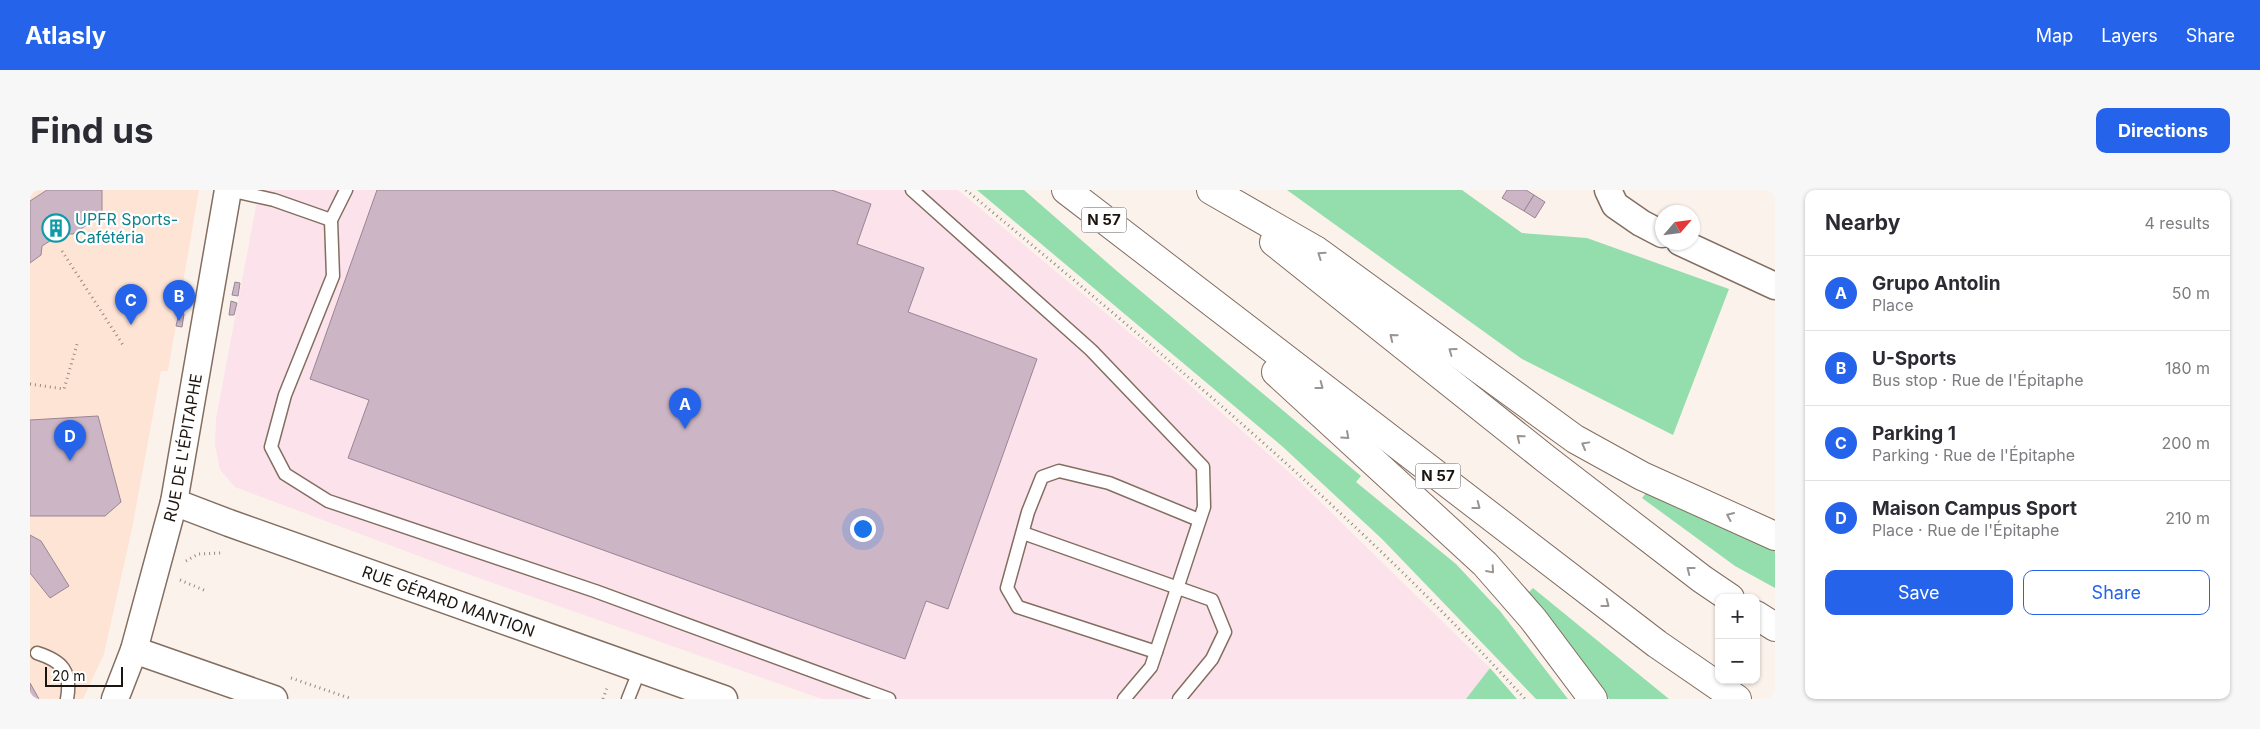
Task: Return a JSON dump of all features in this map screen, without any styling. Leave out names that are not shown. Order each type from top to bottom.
[{"type":"highway","name":"N 57","points":[[1066,190],[1657,644],[1737,699]]},
{"type":"highway","points":[[1210,190],[1317,251],[1576,439],[1642,476],[1775,536]]},
{"type":"highway","points":[[1210,190],[1546,459],[1724,594]]},
{"type":"highway","points":[[1142,250],[1485,564],[1533,619],[1593,699]]},
{"type":"highway","points":[[1760,618],[1775,627]]},
{"type":"street","name":"RUE DE L'ÉPITAPHE","points":[[114,699],[134,650],[174,502],[228,190]]},
{"type":"street","points":[[1608,190],[1615,205],[1640,223],[1655,230]]},
{"type":"street","points":[[1697,250],[1775,286]]},
{"type":"street","name":"RUE GÉRARD MANTION","points":[[174,502],[238,527],[724,699]]},
{"type":"street","points":[[134,650],[274,699]]},
{"type":"lane","points":[[228,190],[274,200],[331,220]]},
{"type":"lane","points":[[346,190],[331,220],[333,276],[285,395],[271,447],[285,474],[328,502],[595,591],[889,699]]},
{"type":"lane","points":[[912,190],[1091,350],[1203,467],[1204,507],[1151,667],[1124,699]]},
{"type":"lane","points":[[1156,652],[1018,606],[1007,588],[1028,512],[1042,477],[1058,471],[1109,483],[1199,520]]},
{"type":"lane","points":[[1023,533],[1212,600],[1225,632],[1212,659],[1179,699]]},
{"type":"lane","points":[[37,653],[56,659],[66,673],[67,699]]},
{"type":"lane","points":[[628,699],[640,669]]},
{"type":"path","points":[[966,190],[1153,346],[1295,470],[1460,629],[1525,699]]},
{"type":"path","points":[[62,251],[123,345]]},
{"type":"path","points":[[30,384],[64,389],[78,341]]},
{"type":"path","points":[[184,568],[186,561],[198,554],[221,553]]},
{"type":"path","points":[[178,589],[182,574]]},
{"type":"path","points":[[180,580],[206,591]]},
{"type":"path","points":[[287,676],[352,699]]},
{"type":"shaded area","points":[[30,190],[199,190],[168,371],[161,371],[132,529],[104,654],[83,699],[30,699]]},
{"type":"shaded area","points":[[259,190],[958,190],[1149,349],[1298,480],[1490,668],[1466,699],[822,699],[448,567],[235,487],[220,470],[215,445],[216,419]]},
{"type":"green space","points":[[977,190],[1024,190],[1118,272],[1361,476],[1356,482],[1456,564],[1500,611],[1568,699],[1536,699],[1382,539],[1283,447]]},
{"type":"green space","points":[[1287,190],[1462,190],[1522,233],[1587,238],[1729,289],[1673,435],[1522,359]]},
{"type":"green space","points":[[1646,493],[1775,551],[1775,588],[1735,566],[1642,498]]},
{"type":"green space","points":[[1533,588],[1669,699],[1609,699],[1528,593]]},
{"type":"green space","points":[[1490,668],[1517,699],[1466,699]]},
{"type":"building","name":"UPFR Sports- Cafétéria","points":[[47,190],[102,190],[102,222],[93,221],[73,234],[61,234],[42,246],[41,255],[30,263],[30,201]]},
{"type":"building","points":[[377,190],[832,190],[871,204],[857,244],[924,268],[908,312],[1037,359],[948,609],[926,601],[905,659],[348,458],[369,400],[310,379]]},
{"type":"building","points":[[1507,190],[1526,190],[1534,195],[1524,211],[1502,198]]},
{"type":"building","points":[[1534,195],[1545,202],[1535,218],[1524,211]]},
{"type":"building","points":[[235,282],[240,283],[238,296],[232,295]]},
{"type":"building","points":[[231,301],[237,303],[234,315],[229,315]]},
{"type":"building","points":[[179,313],[184,314],[182,327],[176,326]]},
{"type":"building","points":[[98,416],[121,502],[105,516],[30,516],[30,420]]},
{"type":"building","points":[[30,535],[41,541],[69,586],[50,598],[30,573]]},
{"type":"building","points":[[30,683],[39,699],[30,699]]},
{"type":"place","name":"UPFR Sports- Cafétéria","points":[[56,228]]},
{"type":"place","name":"U-Sports","points":[[179,321]]},
{"type":"place","name":"Parking 1","points":[[131,325]]},
{"type":"place","name":"Grupo Antolin","points":[[685,429]]},
{"type":"place","name":"Maison Campus Sport","points":[[70,461]]}]
